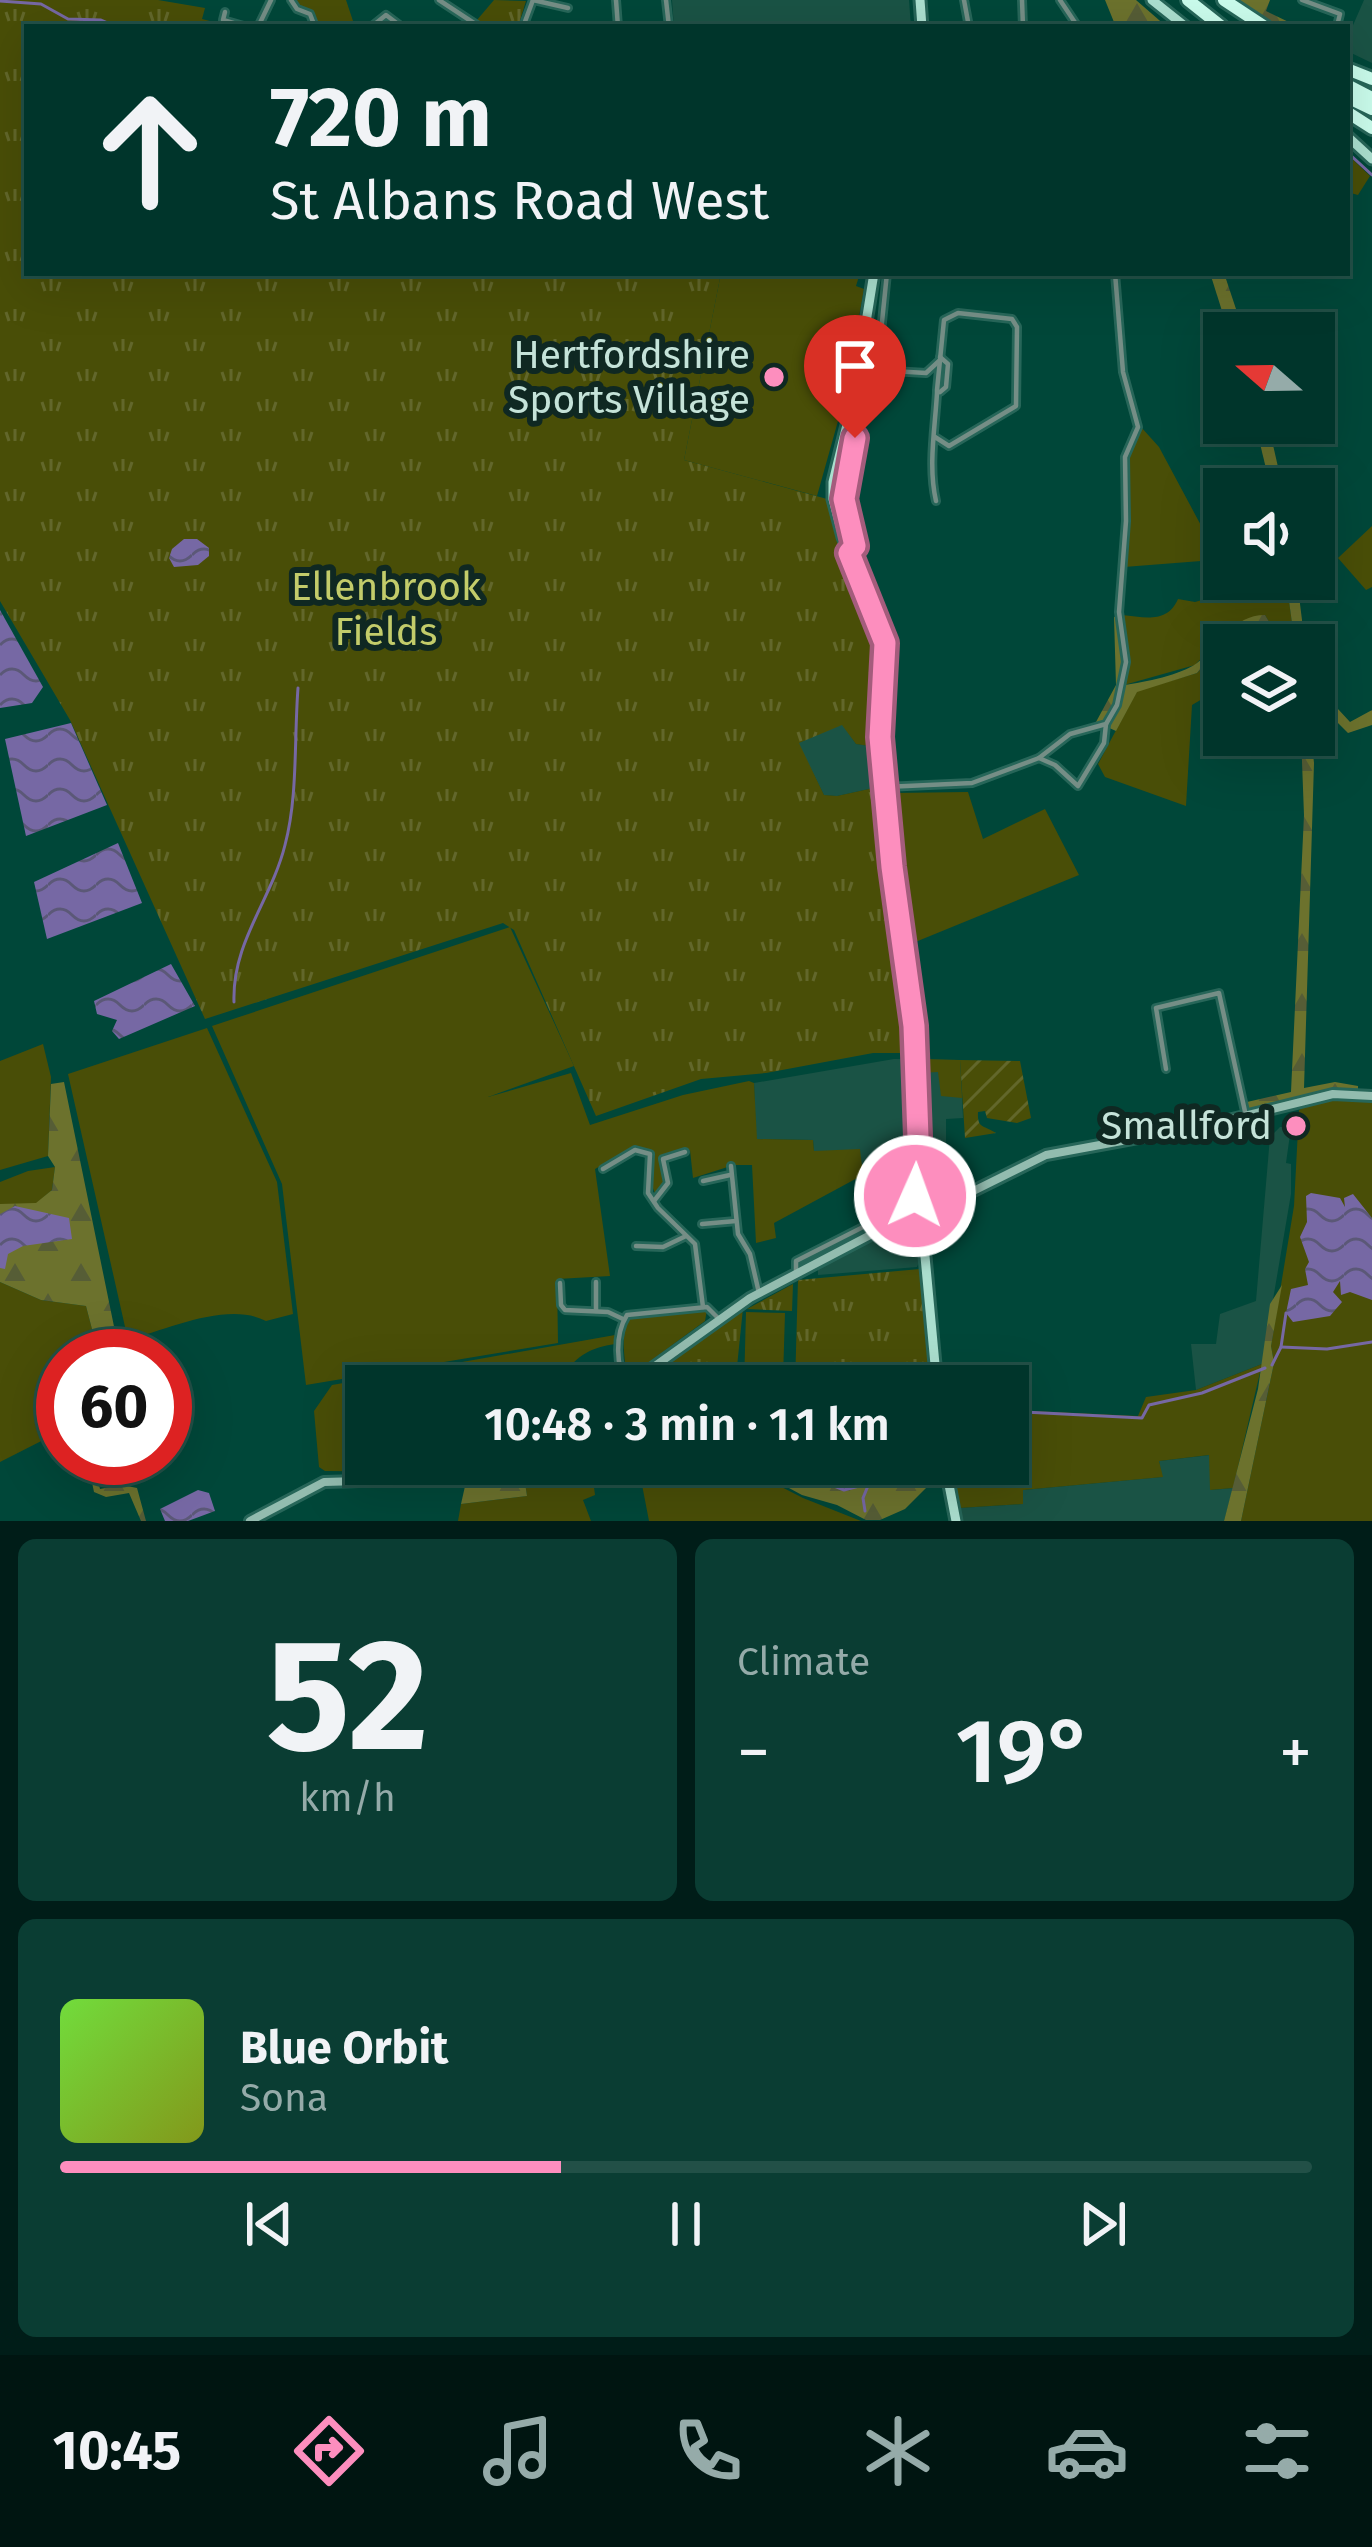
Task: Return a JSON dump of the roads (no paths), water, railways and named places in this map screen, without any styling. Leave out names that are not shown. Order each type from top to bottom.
[{"type":"highway","points":[[1188,0],[1254,24]]},
{"type":"highway","points":[[1198,0],[1223,16]]},
{"type":"main road","points":[[1152,0],[1182,24]]},
{"type":"main road","points":[[874,276],[868,370],[833,482],[849,553],[885,643],[880,737],[914,1026],[918,1186],[935,1365]]},
{"type":"main road","points":[[949,1485],[956,1521]]},
{"type":"street","points":[[291,0],[296,9],[310,14],[314,24]]},
{"type":"street","points":[[439,0],[475,24]]},
{"type":"street","points":[[533,0],[568,8]]},
{"type":"street","points":[[1302,0],[1340,14],[1338,22]]},
{"type":"street","points":[[225,12],[223,20],[237,24]]},
{"type":"street","points":[[458,24],[463,17]]},
{"type":"street","points":[[886,276],[868,370],[926,373],[940,359]]},
{"type":"street","points":[[1039,758],[1078,786],[1104,743],[1126,662],[1119,612],[1125,457],[1138,428],[1123,372],[1115,276]]},
{"type":"street","points":[[933,459],[1016,406],[1016,323],[1008,317],[946,316],[934,437],[933,459],[936,501]]},
{"type":"street","points":[[926,373],[938,392]]},
{"type":"street","points":[[934,437],[949,446]]},
{"type":"street","points":[[885,787],[972,783],[1039,758],[1070,734],[1106,724]]},
{"type":"street","points":[[1166,1069],[1156,1007],[1219,993],[1246,1116]]},
{"type":"street","points":[[656,1365],[759,1293],[876,1232],[1046,1155],[1220,1123],[1344,1093],[1372,1096]]},
{"type":"street","points":[[603,1169],[635,1150],[647,1151],[651,1158],[647,1190],[653,1202],[698,1250],[703,1307]]},
{"type":"street","points":[[653,1202],[668,1183],[663,1159],[685,1152]]},
{"type":"street","points":[[731,1166],[736,1221],[759,1293]]},
{"type":"street","points":[[703,1181],[730,1175]]},
{"type":"street","points":[[701,1224],[736,1221]]},
{"type":"street","points":[[635,1246],[663,1247],[687,1235]]},
{"type":"street","points":[[596,1282],[596,1312]]},
{"type":"street","points":[[560,1283],[562,1308],[612,1312],[623,1318]]},
{"type":"street","points":[[623,1318],[634,1311],[703,1307],[718,1319]]},
{"type":"street","points":[[620,1365],[623,1318]]},
{"type":"street","points":[[250,1521],[324,1482],[345,1481]]},
{"type":"water","points":[[184,539],[197,539],[209,548],[209,556],[198,565],[174,567],[169,558],[172,549]]},
{"type":"water","points":[[0,610],[43,687],[32,703],[0,708]]},
{"type":"water","points":[[71,723],[107,805],[26,836],[5,739]]},
{"type":"water","points":[[118,843],[142,903],[47,939],[34,882]]},
{"type":"water","points":[[171,964],[195,1006],[119,1039],[112,1031],[117,1020],[97,1014],[94,1001]]},
{"type":"water","points":[[1353,1194],[1372,1218],[1372,1300],[1350,1292],[1341,1295],[1340,1281],[1333,1292],[1342,1302],[1330,1316],[1293,1322],[1286,1313],[1291,1289],[1308,1285],[1305,1269],[1309,1262],[1300,1237],[1307,1222],[1306,1196],[1340,1198],[1345,1207],[1344,1198]]},
{"type":"water","points":[[15,1206],[69,1218],[72,1239],[23,1246],[8,1254],[5,1269],[0,1268],[0,1214]]},
{"type":"water","points":[[198,1490],[209,1493],[215,1511],[188,1521],[165,1521],[160,1509]]},
{"type":"waterway","points":[[0,1],[41,4],[68,19],[110,24]]},
{"type":"waterway","points":[[1350,155],[1372,175]]},
{"type":"waterway","points":[[234,1002],[239,960],[279,865],[289,826],[298,688]]},
{"type":"waterway","points":[[1272,1365],[1281,1347],[1286,1313]]},
{"type":"waterway","points":[[1281,1347],[1327,1349],[1372,1342]]},
{"type":"waterway","points":[[1029,1412],[1142,1418],[1149,1405],[1202,1393],[1265,1368]]},
{"type":"waterway","points":[[832,1485],[844,1490],[863,1485]]},
{"type":"waterway","points":[[865,1511],[863,1498],[868,1485]]},
{"type":"place","name":"Hertfordshire Sports Village","points":[[774,377]]},
{"type":"place","name":"Smallford","points":[[1296,1126]]},
{"type":"park label","name":"Ellenbrook Fields","points":[[386,610]]}]
